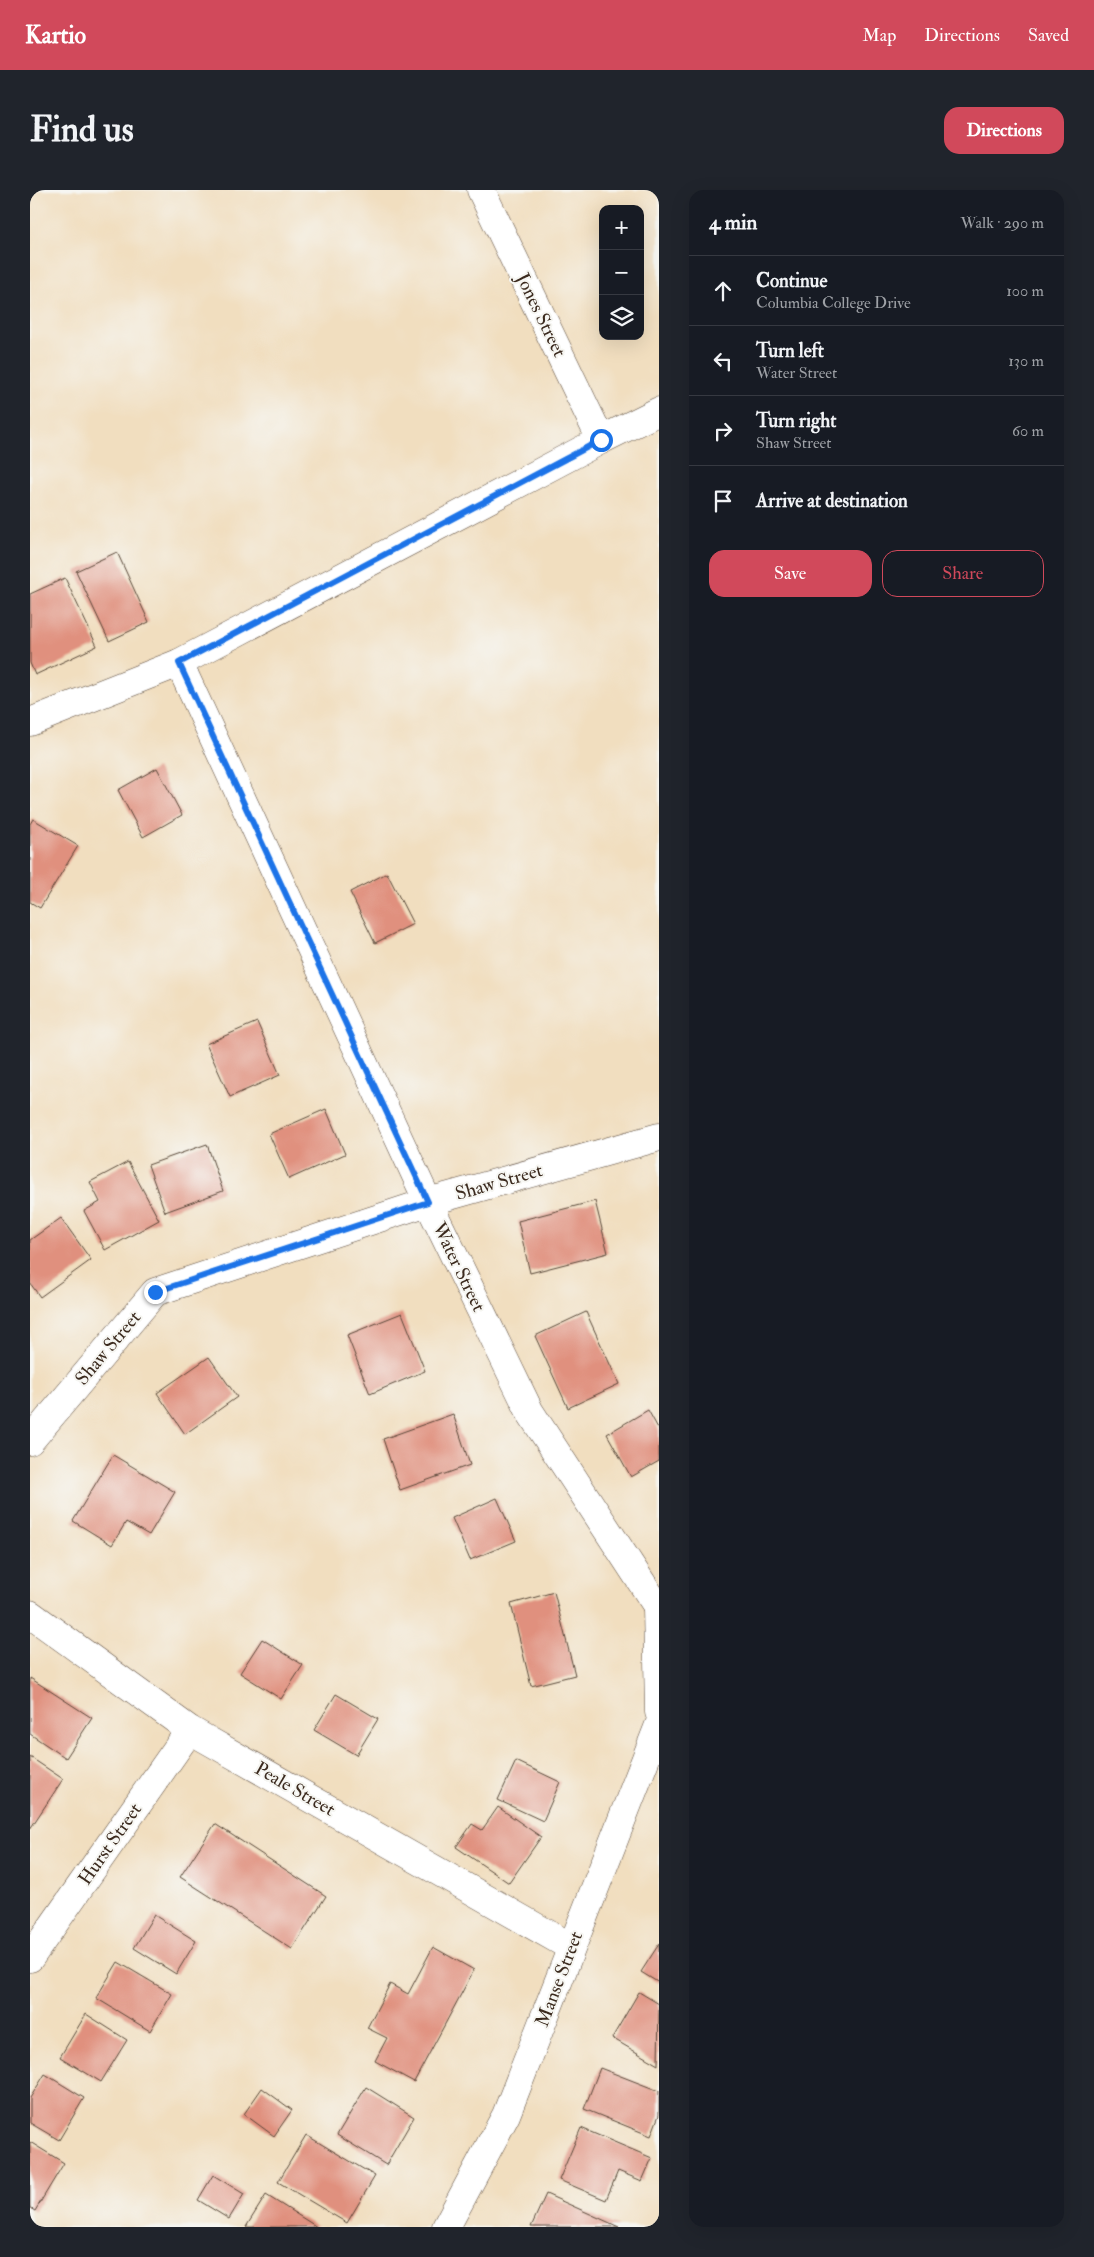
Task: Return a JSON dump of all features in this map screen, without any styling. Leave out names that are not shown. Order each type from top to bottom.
[{"type":"street","name":"Jones Street","points":[[481,190],[601,440]]},
{"type":"street","points":[[32,716],[179,663],[659,411]]},
{"type":"street","name":"Water Street","points":[[179,663],[428,1202],[530,1412],[658,1606]]},
{"type":"street","name":"Shaw Street","points":[[30,1441],[155,1292],[428,1202],[659,1138]]},
{"type":"street","points":[[658,1606],[659,1712]]},
{"type":"street","name":"Peale Street","points":[[30,1614],[190,1730],[571,1947]]},
{"type":"street","name":"Manse Street","points":[[446,2227],[506,2115],[659,1725]]},
{"type":"street","name":"Hurst Street","points":[[30,1958],[190,1730]]},
{"type":"building","points":[[117,552],[149,622],[109,641],[76,571]]},
{"type":"building","points":[[65,578],[97,646],[35,675],[30,663],[30,594]]},
{"type":"building","points":[[157,768],[182,815],[143,837],[118,790]]},
{"type":"building","points":[[33,819],[78,846],[40,908],[30,902],[30,824]]},
{"type":"building","points":[[387,873],[413,924],[375,943],[350,892]]},
{"type":"building","points":[[257,1022],[280,1075],[230,1097],[206,1044]]},
{"type":"building","points":[[326,1109],[345,1154],[289,1179],[269,1134]]},
{"type":"building","points":[[207,1144],[223,1191],[165,1212],[148,1165]]},
{"type":"building","points":[[128,1162],[159,1220],[105,1250],[84,1211],[100,1202],[90,1182]]},
{"type":"building","points":[[595,1201],[608,1253],[530,1273],[518,1221]]},
{"type":"building","points":[[61,1218],[91,1260],[40,1297],[30,1283],[30,1240]]},
{"type":"building","points":[[586,1312],[619,1384],[568,1408],[535,1336]]},
{"type":"building","points":[[402,1313],[425,1371],[370,1394],[347,1335]]},
{"type":"building","points":[[209,1357],[237,1397],[185,1434],[157,1393]]},
{"type":"building","points":[[648,1410],[659,1430],[659,1461],[631,1477],[607,1434]]},
{"type":"building","points":[[453,1414],[470,1465],[400,1490],[383,1439]]},
{"type":"building","points":[[113,1455],[175,1492],[149,1535],[126,1522],[112,1545],[73,1521]]},
{"type":"building","points":[[497,1498],[516,1541],[470,1560],[452,1518]]},
{"type":"building","points":[[554,1592],[575,1675],[531,1686],[511,1604]]},
{"type":"building","points":[[262,1639],[303,1665],[281,1699],[240,1673]]},
{"type":"building","points":[[30,1678],[92,1718],[66,1758],[30,1734]]},
{"type":"building","points":[[336,1694],[378,1719],[356,1755],[314,1730]]},
{"type":"building","points":[[30,1757],[63,1779],[30,1829]]},
{"type":"building","points":[[516,1761],[560,1782],[543,1821],[498,1800]]},
{"type":"building","points":[[498,1807],[541,1837],[509,1883],[456,1847],[472,1824],[482,1830]]},
{"type":"building","points":[[215,1824],[326,1896],[292,1949],[180,1877]]},
{"type":"building","points":[[154,1915],[196,1941],[176,1974],[134,1948]]},
{"type":"building","points":[[659,1944],[659,1983],[641,1972]]},
{"type":"building","points":[[433,1947],[474,1970],[414,2082],[375,2061],[387,2038],[367,2028],[390,1984],[408,1994]]},
{"type":"building","points":[[118,1962],[172,1994],[150,2031],[96,1998]]},
{"type":"building","points":[[639,1992],[659,2004],[658,2065],[612,2038]]},
{"type":"building","points":[[86,2014],[127,2040],[101,2082],[60,2057]]},
{"type":"building","points":[[600,2068],[659,2091],[659,2115],[651,2136],[584,2109]]},
{"type":"building","points":[[45,2074],[84,2098],[59,2140],[30,2123],[30,2098]]},
{"type":"building","points":[[366,2087],[414,2117],[386,2165],[337,2135]]},
{"type":"building","points":[[262,2088],[292,2110],[274,2136],[244,2114]]},
{"type":"building","points":[[581,2128],[652,2158],[642,2181],[618,2171],[606,2200],[559,2180]]},
{"type":"building","points":[[306,2135],[375,2176],[347,2223],[278,2182]]},
{"type":"building","points":[[30,2142],[64,2163],[35,2211],[30,2208]]},
{"type":"building","points":[[213,2175],[244,2194],[229,2219],[198,2200]]},
{"type":"building","points":[[546,2194],[619,2227],[531,2227]]},
{"type":"building","points":[[266,2195],[317,2227],[246,2227]]},
{"type":"route","points":[[155,1292],[428,1202],[179,663],[601,440]]}]
